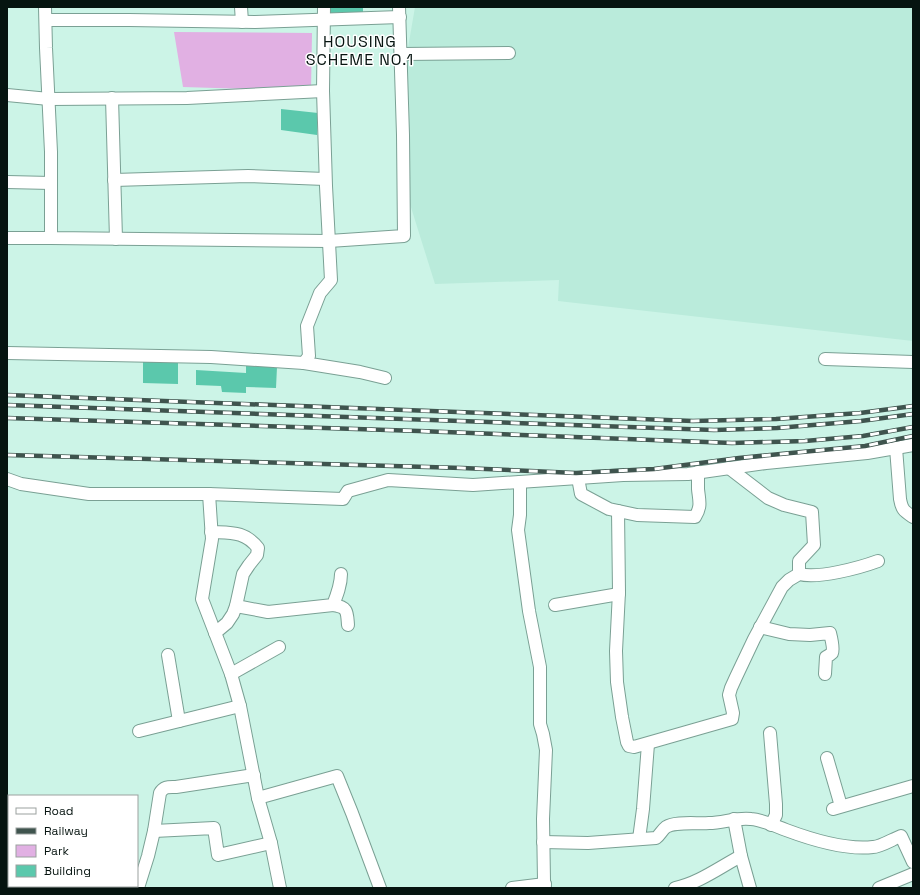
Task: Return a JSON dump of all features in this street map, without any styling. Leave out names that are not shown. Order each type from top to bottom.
[{"type":"street","points":[[45,7],[52,152],[51,238]]},
{"type":"street","points":[[241,7],[242,22]]},
{"type":"street","points":[[304,363],[309,356],[307,326],[320,293],[331,280],[323,91],[324,7]]},
{"type":"street","points":[[7,238],[329,241],[404,236],[403,135],[399,12],[324,19],[242,22],[46,20]]},
{"type":"street","points":[[400,54],[509,53]]},
{"type":"street","points":[[7,95],[49,98],[187,98],[323,91]]},
{"type":"street","points":[[112,98],[116,239]]},
{"type":"street","points":[[114,180],[248,176],[326,179]]},
{"type":"street","points":[[7,182],[51,183]]},
{"type":"street","points":[[7,353],[211,357],[304,363],[360,372],[385,378]]},
{"type":"street","points":[[825,359],[913,362]]},
{"type":"street","points":[[7,479],[21,484],[89,494],[209,494],[343,499],[348,491],[388,480],[473,485],[623,475],[688,474],[766,463],[867,453],[913,445]]},
{"type":"street","points":[[896,448],[900,499],[903,510],[913,517]]},
{"type":"street","points":[[729,468],[768,498],[784,505],[812,512],[814,545],[799,561],[799,574]]},
{"type":"street","points":[[578,478],[581,494],[609,509],[637,515],[695,517],[699,511],[700,500],[698,472]]},
{"type":"street","points":[[512,888],[545,886],[543,842],[546,750],[540,724],[540,667],[528,605],[518,530],[520,515],[520,482]]},
{"type":"street","points":[[209,494],[212,539],[202,599],[231,674],[240,706],[258,798],[271,843],[280,888]]},
{"type":"street","points":[[618,511],[619,594],[616,651],[617,682],[627,742],[629,746],[634,747],[732,719],[729,695],[731,688],[760,627],[782,587],[788,580],[799,574],[806,576],[819,575],[878,561]]},
{"type":"street","points":[[211,532],[240,534],[249,539],[258,548],[257,555],[243,574],[236,606],[230,619],[216,633]]},
{"type":"street","points":[[333,606],[340,585],[341,574]]},
{"type":"street","points":[[555,605],[619,594]]},
{"type":"street","points":[[236,606],[268,612],[341,606],[344,608],[348,626]]},
{"type":"street","points":[[760,627],[789,634],[810,635],[830,633],[832,640],[832,653],[826,657],[825,674]]},
{"type":"street","points":[[231,674],[279,647]]},
{"type":"street","points":[[168,655],[179,721]]},
{"type":"street","points":[[139,731],[240,706]]},
{"type":"street","points":[[770,733],[776,804],[776,815],[771,825]]},
{"type":"street","points":[[639,839],[648,744]]},
{"type":"street","points":[[827,758],[837,807],[913,786]]},
{"type":"street","points":[[138,888],[148,856],[154,831],[160,793],[162,790],[166,787],[176,787],[254,775]]},
{"type":"street","points":[[258,798],[337,776],[380,888]]},
{"type":"street","points":[[543,842],[588,843],[656,838],[662,830],[675,824],[709,823],[740,818],[751,819],[798,834],[854,848],[874,847],[901,836],[913,862]]},
{"type":"street","points":[[734,819],[741,856],[750,888]]},
{"type":"street","points":[[154,831],[214,828],[218,855],[271,843]]},
{"type":"street","points":[[675,888],[701,878],[741,856]]},
{"type":"street","points":[[879,888],[913,874]]},
{"type":"shaded area","points":[[415,7],[913,7],[913,341],[558,301],[559,280],[435,284],[404,185],[402,83]]},
{"type":"green space","points":[[174,32],[312,33],[311,91],[183,87]]},
{"type":"building","points":[[330,7],[363,7],[363,12],[330,13]]},
{"type":"building","points":[[281,109],[318,113],[317,135],[281,130]]},
{"type":"building","points":[[143,360],[178,361],[178,384],[143,383]]},
{"type":"building","points":[[246,366],[277,367],[276,388],[246,387],[246,393],[222,392],[221,386],[196,385],[196,370],[246,373]]},
{"type":"railway","points":[[7,395],[693,421],[776,419],[860,413],[913,406]]},
{"type":"railway","points":[[7,405],[714,430],[777,428],[861,421],[913,414]]},
{"type":"railway","points":[[7,418],[419,431],[732,443],[805,441],[863,436],[913,427]]},
{"type":"railway","points":[[7,455],[462,468],[576,473],[654,469],[739,458],[865,446],[913,436]]},
{"type":"district","name":"HOUSING SCHEME NO.1","points":[[360,50]]}]
